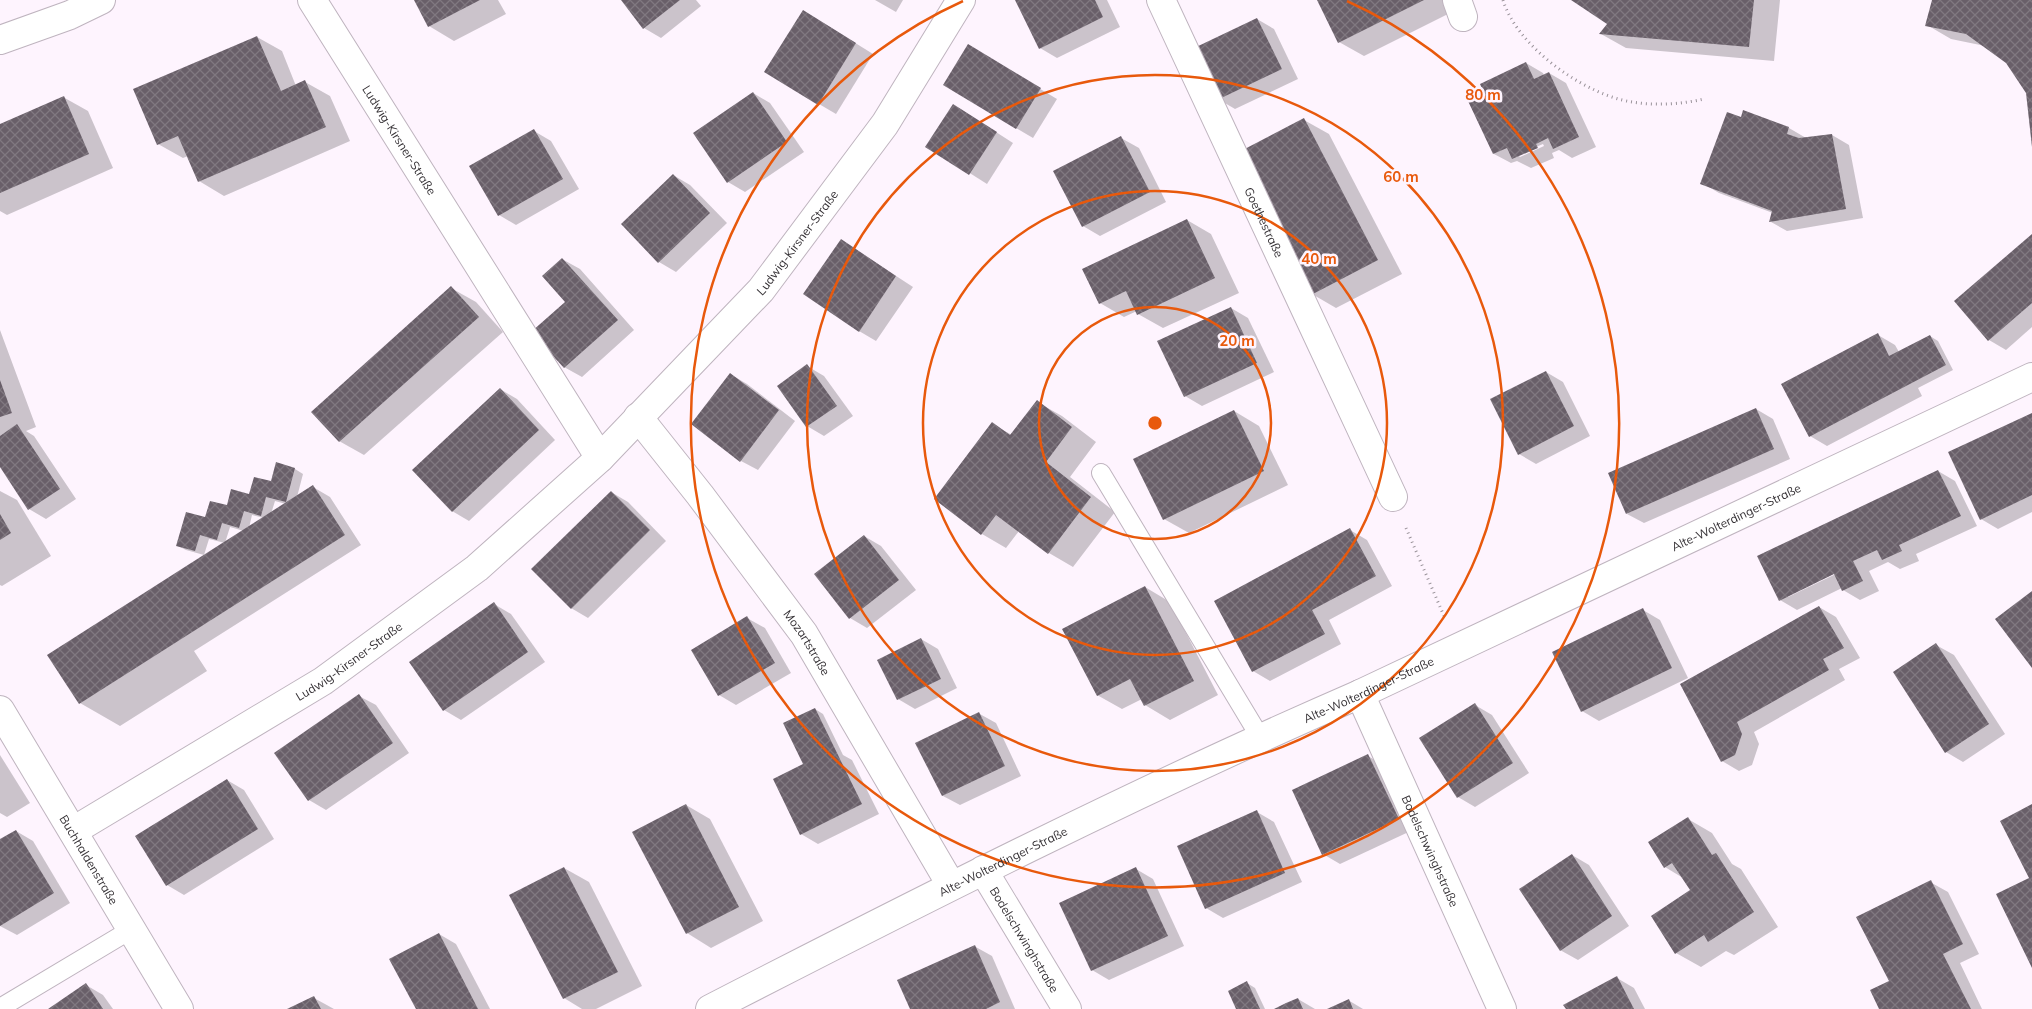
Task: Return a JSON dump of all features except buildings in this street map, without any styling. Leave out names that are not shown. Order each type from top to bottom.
[{"type":"street","points":[[0,40],[70,15],[101,0]]},
{"type":"street","name":"Ludwig-Kirsner-Straße","points":[[312,0],[600,458]]},
{"type":"street","name":"Ludwig-Kirsner-Straße","points":[[73,830],[323,681],[476,568],[600,458],[761,290],[885,124],[961,0]]},
{"type":"street","name":"Goethestraße","points":[[1161,0],[1393,497]]},
{"type":"street","name":"Alte-Wolterdinger-Straße","points":[[710,1009],[951,885],[1260,737],[1360,694],[2032,377]]},
{"type":"street","name":"Mozartstraße","points":[[638,417],[700,495],[804,634],[951,885]]},
{"type":"street","name":"Bodelschwinghstraße","points":[[1360,694],[1502,1009]]},
{"type":"street","name":"Buchhaldenstraße","points":[[0,710],[179,1009]]},
{"type":"street","name":"Bodelschwinghstraße","points":[[983,870],[1067,1009]]},
{"type":"lane","points":[[1101,474],[1260,737]]},
{"type":"lane","points":[[0,1008],[132,929]]},
{"type":"path","points":[[1502,0],[1518,28],[1556,67],[1599,93],[1632,102],[1684,104],[1704,100]]},
{"type":"path","points":[[1393,497],[1458,648]]}]
